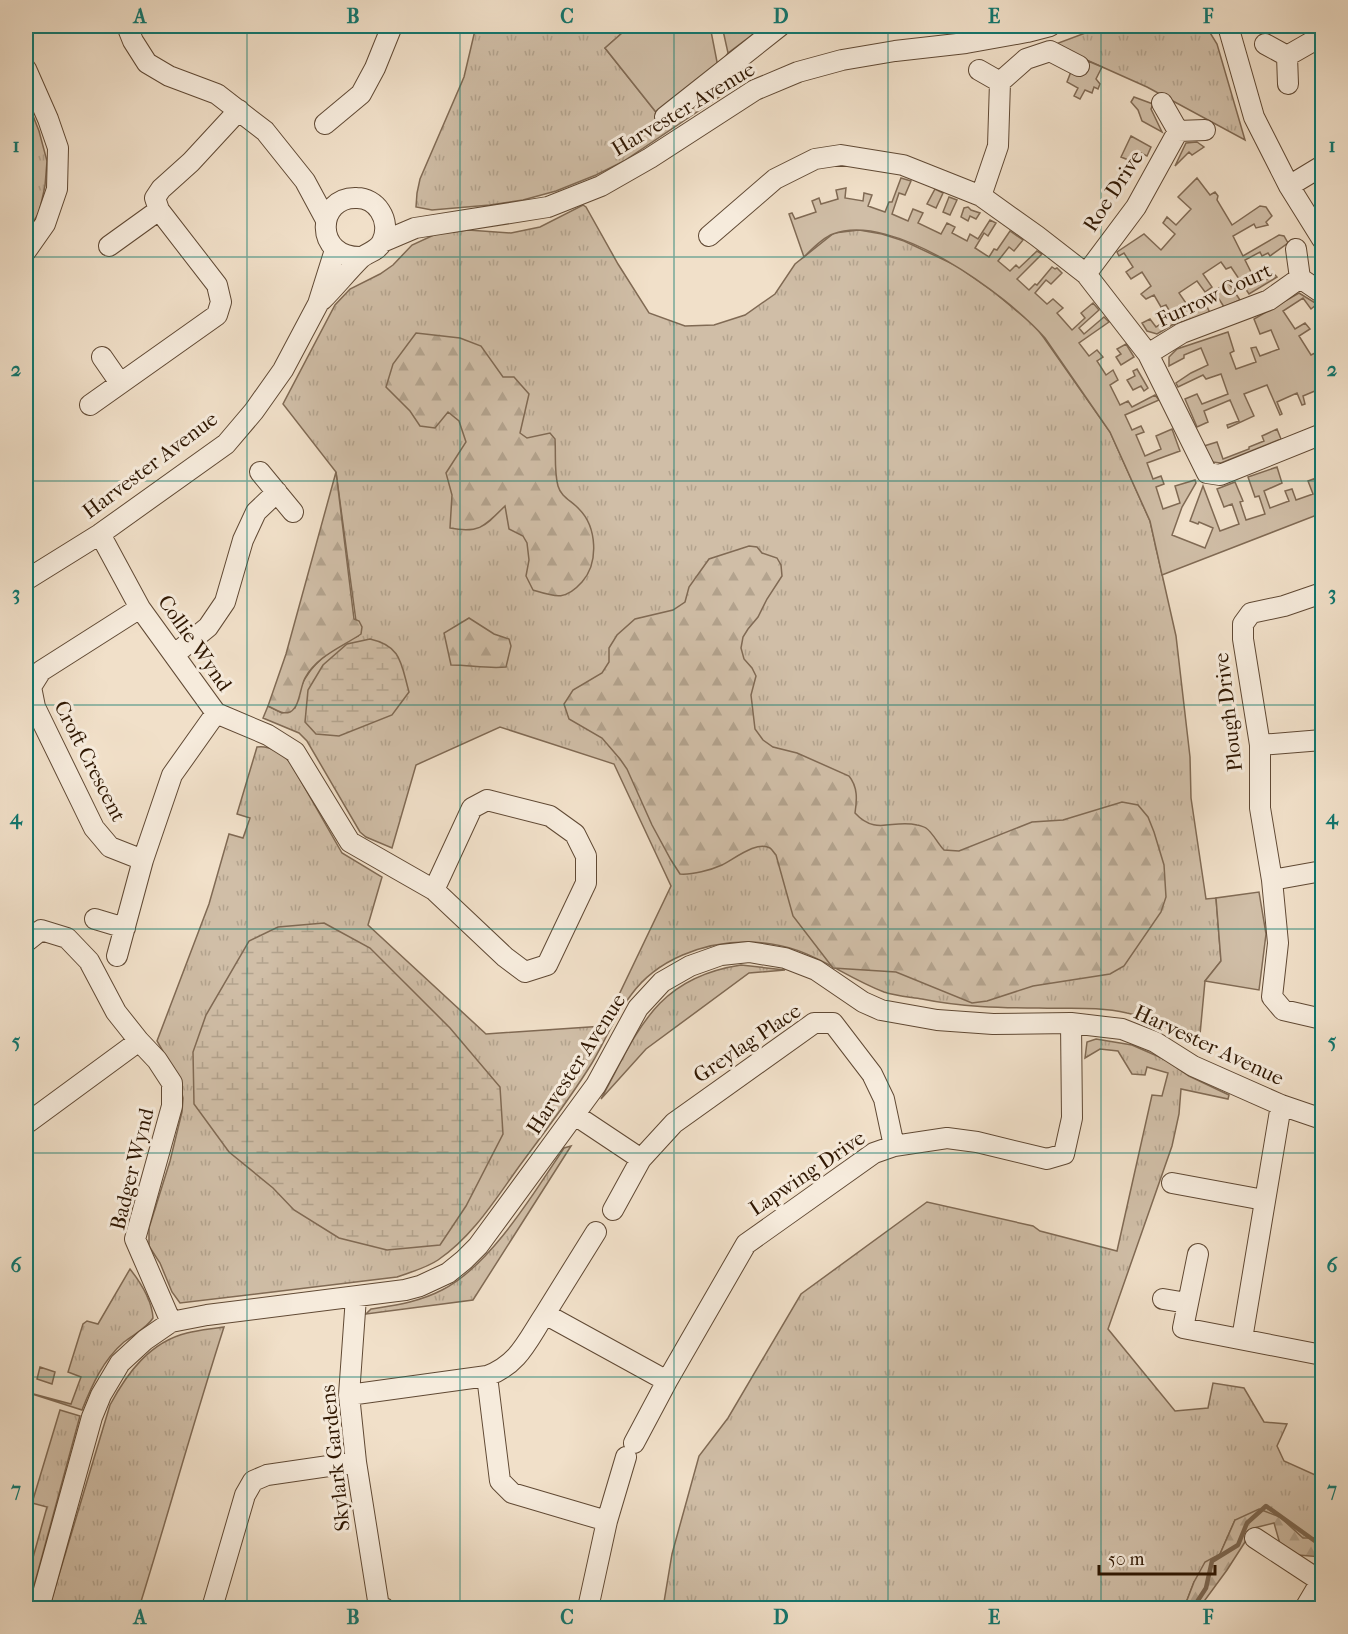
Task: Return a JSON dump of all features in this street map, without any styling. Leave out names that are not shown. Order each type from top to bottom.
[{"type":"street","points":[[127,26],[133,41],[147,63],[169,76],[217,94],[265,131],[305,181],[326,220]]},
{"type":"street","points":[[325,124],[361,94],[375,68],[392,26]]},
{"type":"street","points":[[665,117],[780,26]]},
{"type":"street","name":"Harvester Avenue","points":[[382,242],[415,228],[548,207],[601,186],[650,158],[755,90],[798,72],[842,60],[966,43],[1050,26]]},
{"type":"street","points":[[1228,26],[1254,117],[1289,186],[1323,239]]},
{"type":"street","points":[[1287,56],[1323,36]]},
{"type":"street","points":[[1266,44],[1287,56]]},
{"type":"street","points":[[981,196],[998,146],[1000,82],[1026,59],[1050,51],[1079,66]]},
{"type":"street","points":[[1287,56],[1288,84]]},
{"type":"street","points":[[26,69],[58,148],[57,189],[45,224],[26,251]]},
{"type":"street","points":[[979,70],[1000,82]]},
{"type":"street","points":[[1162,103],[1178,131],[1205,130]]},
{"type":"street","points":[[90,405],[217,315],[221,302],[217,285],[159,210],[155,198],[161,189],[191,162],[239,110]]},
{"type":"street","name":"Roe Drive","points":[[1086,274],[1136,207],[1178,131]]},
{"type":"street","points":[[709,236],[774,179],[815,159],[842,155],[903,165],[981,196],[1086,274],[1148,354],[1207,473],[1220,476],[1323,434]]},
{"type":"street","points":[[1289,186],[1323,166]]},
{"type":"street","points":[[305,181],[327,190],[342,201]]},
{"type":"street","points":[[379,209],[384,219],[385,229],[382,242],[376,250],[362,257],[351,258],[335,250],[329,242],[326,220],[330,211],[342,201],[352,198],[361,198],[371,202],[379,209],[415,228]]},
{"type":"street","points":[[110,246],[159,210]]},
{"type":"street","name":"Furrow Court","points":[[1296,249],[1300,279]]},
{"type":"street","name":"Harvester Avenue","points":[[26,580],[100,534],[226,444],[254,411],[283,370],[318,304],[335,250]]},
{"type":"street","name":"Harvester Avenue","points":[[318,304],[362,257]]},
{"type":"street","name":"Furrow Court","points":[[1300,279],[1323,293]]},
{"type":"street","name":"Furrow Court","points":[[1148,354],[1182,333],[1269,300],[1300,279]]},
{"type":"street","points":[[102,357],[120,383]]},
{"type":"street","points":[[260,472],[293,512]]},
{"type":"street","points":[[174,654],[208,627],[225,602],[243,540],[256,512],[277,492]]},
{"type":"street","name":"Collie Wynd","points":[[100,534],[140,609],[216,714],[268,735],[295,752],[350,842],[434,890],[505,957],[525,972],[548,965],[586,883],[586,856],[575,834],[550,816],[488,800],[472,808],[434,890]]},
{"type":"street","name":"Plough Drive","points":[[1323,592],[1284,606],[1251,613],[1243,624],[1243,639],[1260,744],[1260,808],[1272,880],[1278,943],[1272,997],[1282,1010],[1323,1019]]},
{"type":"street","name":"Croft Crescent","points":[[140,609],[41,671],[31,687],[35,707],[94,828],[110,847],[125,855],[143,860]]},
{"type":"street","points":[[117,956],[143,860],[172,775],[216,714]]},
{"type":"street","points":[[1260,744],[1323,740]]},
{"type":"street","points":[[1272,880],[1323,871]]},
{"type":"street","points":[[95,919],[125,928]]},
{"type":"street","name":"Badger Wynd","points":[[33,936],[67,938],[89,961],[116,1012],[157,1060],[172,1083],[172,1106],[135,1239],[171,1322]]},
{"type":"street","name":"Harvester Avenue","points":[[39,1608],[92,1417],[101,1395],[120,1363],[145,1340],[171,1322],[420,1286],[448,1273],[464,1260],[489,1232],[596,1085],[638,1008],[662,982],[690,966],[721,955],[749,952],[785,958],[816,970],[863,1002],[881,1010],[937,1020],[993,1024],[1071,1023],[1122,1029],[1155,1042],[1193,1066],[1281,1105],[1323,1119]]},
{"type":"street","name":"Greylag Place","points":[[613,1210],[641,1159],[674,1122],[814,1023],[834,1023],[872,1074],[884,1099],[894,1146]]},
{"type":"street","name":"Lapwing Drive","points":[[607,1521],[630,1450],[746,1244],[857,1163],[874,1153],[894,1146],[946,1138],[977,1142],[1047,1159],[1064,1155],[1072,1118],[1071,1023]]},
{"type":"street","points":[[26,1124],[139,1041]]},
{"type":"street","points":[[1242,1339],[1281,1105]]},
{"type":"street","points":[[574,1115],[641,1159]]},
{"type":"street","points":[[1172,1183],[1264,1200]]},
{"type":"street","points":[[349,1395],[487,1377],[503,1371],[514,1361],[596,1232]]},
{"type":"street","points":[[1198,1254],[1183,1328],[1323,1355]]},
{"type":"street","name":"Skylark Gardens","points":[[356,1297],[349,1395],[356,1462],[379,1607],[384,1608]]},
{"type":"street","points":[[1163,1299],[1187,1303]]},
{"type":"street","points":[[545,1314],[667,1381]]},
{"type":"street","points":[[487,1377],[500,1481],[512,1493],[607,1521],[588,1608]]},
{"type":"street","points":[[212,1608],[245,1495],[253,1481],[267,1475],[356,1462]]},
{"type":"street","points":[[1255,1538],[1322,1581],[1305,1608]]},
{"type":"green space","points":[[476,26],[630,26],[605,48],[659,116],[718,67],[728,53],[740,83],[624,161],[556,191],[523,200],[490,205],[432,210],[416,207],[420,179],[464,77]]},
{"type":"green space","points":[[630,26],[710,26],[718,67],[659,116],[605,48]]},
{"type":"green space","points":[[722,26],[764,26],[728,53]]},
{"type":"green space","points":[[1104,26],[1206,26],[1217,44],[1245,140],[1147,87],[1053,45]]},
{"type":"green space","points":[[1088,61],[1102,67],[1096,79],[1100,84],[1098,89],[1094,87],[1092,93],[1085,90],[1080,99],[1074,96],[1078,88],[1067,82],[1072,69],[1083,72]]},
{"type":"green space","points":[[1134,97],[1153,104],[1151,109],[1162,132],[1142,121],[1138,110],[1131,102]]},
{"type":"green space","points":[[26,98],[39,131],[47,161],[45,186],[39,213],[26,233]]},
{"type":"green space","points":[[1131,136],[1151,147],[1147,156],[1137,151],[1131,161],[1121,157]]},
{"type":"green space","points":[[1197,142],[1204,147],[1192,155],[1189,152],[1175,166],[1186,143]]},
{"type":"green space","points":[[901,178],[911,181],[905,195],[899,193],[892,214],[908,221],[913,209],[923,213],[918,223],[941,234],[947,223],[955,227],[952,233],[967,241],[970,234],[978,239],[990,220],[996,223],[988,236],[984,233],[975,248],[989,257],[994,249],[997,250],[1010,231],[1023,240],[1014,251],[1009,247],[998,261],[1010,271],[1016,265],[1019,268],[1037,251],[1042,254],[1017,279],[1029,290],[1035,284],[1037,285],[1052,267],[1057,268],[1062,273],[1051,284],[1046,280],[1035,293],[1047,304],[1053,299],[1063,308],[1057,313],[1072,330],[1085,318],[1081,313],[1093,303],[1099,310],[1079,328],[1084,334],[1104,317],[1109,322],[1079,343],[1089,356],[1097,350],[1103,357],[1097,361],[1106,375],[1113,370],[1118,380],[1110,385],[1120,405],[1128,401],[1132,407],[1155,395],[1159,400],[1125,415],[1132,430],[1141,426],[1144,432],[1136,435],[1145,456],[1161,449],[1156,436],[1172,429],[1180,451],[1147,463],[1153,479],[1161,476],[1164,484],[1156,487],[1163,509],[1180,503],[1175,486],[1195,480],[1196,483],[1182,507],[1172,535],[1205,548],[1213,528],[1190,521],[1203,486],[1220,531],[1239,524],[1232,504],[1224,507],[1217,489],[1235,482],[1243,501],[1240,502],[1246,520],[1265,514],[1259,496],[1255,497],[1248,477],[1277,467],[1282,483],[1264,491],[1270,508],[1289,501],[1285,491],[1292,489],[1296,500],[1313,494],[1308,481],[1316,478],[1320,489],[1322,488],[1322,513],[1162,575],[1150,521],[1110,432],[1045,338],[1027,320],[977,280],[947,261],[916,245],[886,234],[858,230],[833,234],[821,241],[804,257],[789,214],[792,213],[795,219],[816,212],[812,201],[819,198],[821,204],[838,199],[836,190],[846,188],[845,198],[863,201],[864,193],[872,195],[868,206],[885,212],[889,202],[892,202]]},
{"type":"green space","points":[[1197,178],[1210,195],[1215,192],[1218,196],[1217,200],[1232,225],[1260,206],[1266,207],[1272,216],[1266,222],[1268,225],[1256,228],[1254,224],[1233,236],[1243,256],[1279,235],[1284,236],[1288,243],[1270,256],[1268,253],[1262,256],[1260,252],[1245,260],[1257,284],[1275,275],[1277,277],[1249,294],[1231,267],[1226,269],[1221,262],[1203,274],[1212,287],[1205,292],[1197,281],[1179,293],[1190,309],[1204,300],[1210,313],[1172,325],[1157,334],[1147,331],[1142,323],[1150,319],[1156,327],[1173,317],[1166,305],[1161,307],[1154,295],[1146,299],[1141,294],[1151,286],[1142,272],[1131,279],[1126,272],[1133,267],[1124,253],[1119,256],[1117,252],[1144,234],[1161,250],[1175,234],[1163,223],[1167,217],[1176,225],[1191,209],[1178,197]]},
{"type":"green space","points":[[935,189],[943,193],[936,208],[927,204]]},
{"type":"green space","points":[[949,197],[957,200],[950,215],[943,212]]},
{"type":"green space","points":[[583,205],[649,313],[685,326],[714,325],[745,315],[775,294],[795,264],[834,233],[859,230],[904,241],[957,266],[1035,326],[1044,338],[1110,432],[1150,521],[1176,636],[1190,757],[1191,798],[1206,899],[1216,898],[1221,961],[1205,981],[1199,1045],[1137,1015],[1105,1009],[1010,1008],[951,1004],[884,992],[803,953],[768,943],[731,943],[698,949],[668,962],[642,982],[631,995],[575,1090],[492,1205],[462,1240],[438,1260],[397,1277],[180,1303],[149,1246],[149,1228],[170,1161],[182,1112],[183,1098],[178,1077],[157,1041],[209,904],[229,834],[243,838],[250,818],[237,814],[257,747],[275,750],[290,762],[342,853],[382,877],[368,925],[486,1034],[604,1026],[671,886],[614,764],[500,727],[416,765],[392,848],[360,832],[307,741],[299,733],[263,718],[268,706],[282,713],[295,708],[302,684],[316,664],[343,643],[358,636],[336,472],[283,404],[335,305],[350,289],[393,265],[412,245],[436,234],[468,230],[511,233],[540,227]]},
{"type":"green space","points":[[968,207],[980,213],[976,219],[970,216],[968,221],[961,217],[964,208]]},
{"type":"green space","points":[[1228,282],[1240,300],[1224,307],[1214,291]]},
{"type":"green space","points":[[1299,293],[1317,304],[1311,309],[1303,298],[1283,311],[1295,329],[1305,323],[1310,329],[1299,336],[1311,355],[1315,353],[1318,357],[1322,355],[1322,388],[1303,396],[1305,404],[1302,405],[1297,393],[1277,402],[1282,414],[1280,415],[1267,385],[1244,394],[1254,416],[1228,428],[1227,425],[1239,421],[1230,400],[1204,411],[1208,422],[1197,427],[1185,399],[1197,394],[1202,404],[1228,394],[1221,374],[1206,379],[1203,375],[1178,387],[1176,383],[1208,365],[1201,348],[1184,355],[1184,358],[1169,366],[1169,357],[1177,349],[1228,332],[1234,351],[1230,353],[1236,369],[1256,362],[1251,348],[1256,347],[1260,356],[1279,349],[1271,330],[1260,334],[1254,319]]},
{"type":"green space","points":[[416,333],[460,338],[481,346],[503,377],[514,377],[529,394],[520,433],[527,438],[550,433],[555,439],[556,475],[559,490],[585,517],[594,545],[587,574],[576,588],[565,595],[554,596],[533,590],[526,576],[529,560],[527,543],[523,536],[509,529],[505,506],[481,527],[468,530],[450,528],[452,495],[446,473],[466,442],[459,421],[448,412],[435,428],[420,426],[410,411],[386,387],[393,364]]},
{"type":"green space","points":[[1126,344],[1134,357],[1121,365],[1116,357],[1121,354],[1117,349]]},
{"type":"green space","points":[[1137,369],[1148,388],[1144,391],[1141,386],[1133,390],[1127,380],[1135,376],[1133,371]]},
{"type":"green space","points":[[1277,429],[1281,439],[1221,463],[1212,462],[1204,446],[1217,442],[1223,459],[1264,441],[1262,436]]},
{"type":"green space","points":[[336,472],[354,619],[359,621],[362,627],[361,634],[316,664],[303,682],[296,706],[290,712],[281,712],[268,706],[286,654]]},
{"type":"green space","points":[[749,546],[757,547],[762,553],[777,558],[781,565],[782,576],[758,617],[743,637],[741,648],[744,659],[756,676],[751,695],[755,729],[763,740],[773,747],[797,753],[849,776],[855,789],[855,813],[863,820],[877,825],[918,825],[926,828],[944,850],[959,851],[1032,822],[1063,820],[1122,802],[1138,805],[1148,817],[1154,832],[1164,865],[1166,897],[1161,912],[1124,966],[1110,974],[1033,986],[987,1001],[972,1003],[896,972],[833,968],[793,916],[776,855],[770,848],[765,846],[752,849],[712,869],[680,874],[652,825],[627,769],[602,738],[569,719],[564,704],[573,690],[602,673],[609,662],[609,648],[617,635],[635,619],[673,610],[685,602],[689,587],[709,559]]},
{"type":"green space","points":[[469,618],[494,634],[509,639],[511,646],[506,667],[451,665],[444,633]]},
{"type":"green space","points":[[370,639],[381,642],[394,651],[402,665],[409,692],[392,715],[339,736],[316,734],[305,722],[308,690],[323,665],[347,644]]},
{"type":"green space","points":[[1259,892],[1266,934],[1259,990],[1205,981],[1221,961],[1216,898]]},
{"type":"green space","points":[[324,923],[370,948],[450,1028],[500,1087],[503,1134],[466,1206],[440,1245],[387,1250],[339,1238],[294,1210],[273,1188],[229,1152],[194,1104],[193,1052],[206,1015],[249,941],[278,927]]},
{"type":"green space","points":[[741,965],[785,970],[749,973],[646,1049],[601,1099],[639,1030],[669,995],[688,982],[712,972]]},
{"type":"green space","points":[[1096,1039],[1132,1045],[1164,1059],[1189,1076],[1229,1095],[1228,1099],[1181,1089],[1179,1114],[1172,1146],[1108,1329],[1175,1411],[1208,1408],[1213,1383],[1244,1388],[1264,1422],[1287,1424],[1277,1446],[1284,1461],[1322,1478],[1322,1538],[1303,1539],[1280,1517],[1235,1520],[1220,1554],[1194,1582],[1184,1608],[663,1608],[672,1554],[699,1456],[728,1418],[801,1294],[927,1202],[1033,1226],[1040,1231],[1117,1251],[1152,1095],[1162,1096],[1168,1073],[1147,1067],[1145,1075],[1132,1074],[1118,1051],[1100,1049],[1085,1058],[1087,1042]]},
{"type":"green space","points":[[571,1146],[473,1300],[366,1314],[371,1309],[425,1297],[460,1279],[477,1264],[510,1227],[564,1148]]},
{"type":"green space","points":[[130,1269],[145,1292],[151,1305],[153,1318],[110,1357],[94,1382],[82,1410],[26,1392],[71,1404],[81,1377],[68,1372],[83,1324],[87,1321],[98,1324]]},
{"type":"green space","points":[[224,1327],[139,1608],[49,1608],[110,1405],[117,1393],[141,1360],[162,1344],[187,1333]]},
{"type":"green space","points":[[40,1367],[55,1372],[52,1384],[37,1379]]},
{"type":"green space","points":[[60,1410],[80,1416],[26,1608],[26,1575],[29,1572],[47,1507],[32,1503]]},
{"type":"green space","points":[[1259,1509],[1280,1517],[1303,1538],[1322,1538],[1322,1557],[1298,1555],[1280,1544],[1274,1523],[1254,1528],[1201,1608],[1184,1608],[1205,1562],[1220,1554],[1235,1520]]},
{"type":"waterway","points":[[1193,1608],[1206,1588],[1212,1561],[1238,1545],[1247,1523],[1266,1506],[1322,1546]]}]
